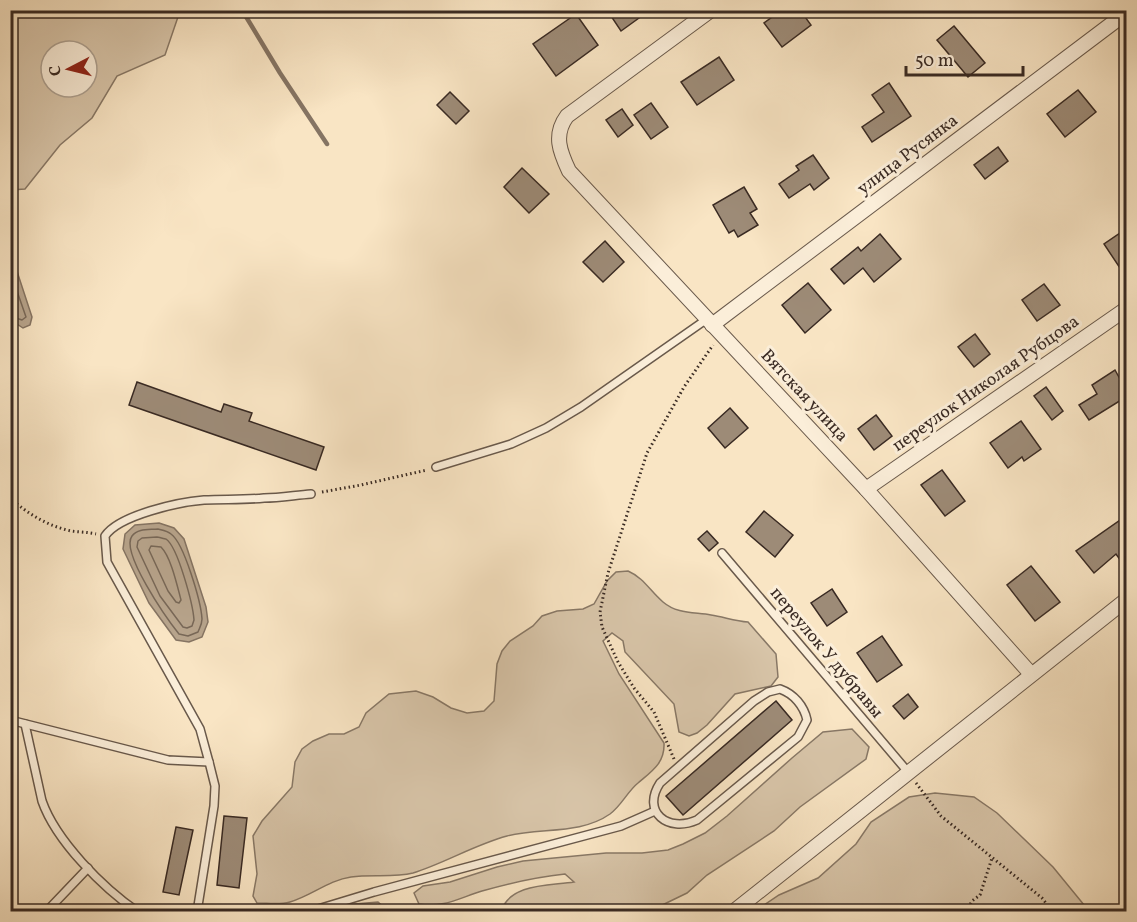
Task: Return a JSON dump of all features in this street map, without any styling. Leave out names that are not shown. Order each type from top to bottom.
[{"type":"street","name":"Вятская улица","points":[[711,10],[567,116],[560,125],[558,140],[569,171],[866,489],[1031,674]]},
{"type":"street","name":"улица Русянка","points":[[713,326],[1126,14]]},
{"type":"street","name":"переулок Николая Рубцова","points":[[866,489],[1126,309]]},
{"type":"street","points":[[733,912],[1126,600]]},
{"type":"lane","points":[[436,467],[511,444],[546,428],[713,326]]},
{"type":"lane","points":[[196,912],[214,806],[214,786],[209,762],[200,729],[107,562],[105,536],[116,524],[178,504],[201,500],[311,494]]},
{"type":"lane","name":"переулок У дубравы","points":[[722,553],[908,772]]},
{"type":"lane","points":[[780,689],[789,692],[805,710],[807,720],[798,737],[697,820],[678,825],[667,822],[655,811],[652,802],[660,783],[768,692],[780,689]]},
{"type":"lane","points":[[10,720],[168,760],[209,762]]},
{"type":"lane","points":[[25,724],[46,813],[56,830],[88,868],[138,912]]},
{"type":"lane","points":[[308,912],[621,826],[655,811]]},
{"type":"lane","points":[[46,912],[88,868]]},
{"type":"lane","points":[[10,910],[34,912]]},
{"type":"path","points":[[676,768],[670,746],[654,712],[634,688],[618,662],[602,627],[600,612],[608,573],[647,453],[684,387],[713,326]]},
{"type":"path","points":[[311,494],[436,467]]},
{"type":"path","points":[[10,498],[23,509],[47,523],[71,531],[105,536]]},
{"type":"path","points":[[908,772],[940,816],[1042,898],[1053,912]]},
{"type":"path","points":[[966,912],[972,901],[980,895],[992,858]]},
{"type":"shaded area","points":[[11,10],[180,11],[165,55],[117,76],[92,118],[60,145],[25,189],[11,190]]},
{"type":"shaded area","points":[[628,571],[643,581],[663,602],[674,609],[748,622],[776,654],[778,677],[771,686],[735,694],[707,725],[689,736],[679,732],[674,704],[625,652],[623,641],[612,633],[603,641],[619,674],[664,743],[664,750],[657,766],[610,814],[598,821],[573,828],[507,836],[413,873],[351,877],[335,881],[290,902],[257,903],[253,896],[257,874],[253,836],[262,821],[292,787],[295,762],[302,749],[329,734],[344,734],[359,727],[366,713],[389,694],[416,691],[467,713],[484,711],[494,701],[497,664],[502,651],[510,641],[533,626],[542,616],[557,611],[583,609],[594,604],[607,581],[616,572]]},
{"type":"shaded area","points":[[852,729],[869,747],[866,759],[800,807],[774,831],[707,875],[687,893],[650,911],[501,911],[513,895],[522,891],[574,882],[565,874],[513,883],[436,905],[419,904],[414,893],[423,886],[450,882],[523,861],[668,850],[705,833],[823,732]]},
{"type":"shaded area","points":[[935,793],[974,797],[997,813],[1053,867],[1089,911],[755,911],[779,895],[818,878],[856,844],[871,822],[909,797]]},
{"type":"shaded area","points":[[378,902],[386,909],[385,912],[315,912],[331,906]]},
{"type":"water","points":[[10,250],[32,317],[30,325],[23,328],[11,320]]},
{"type":"water","points":[[159,523],[174,528],[184,539],[206,607],[208,622],[202,637],[189,642],[176,640],[149,603],[123,549],[125,534],[135,525]]},
{"type":"building","points":[[607,10],[650,10],[621,31]]},
{"type":"building","points":[[782,10],[800,10],[811,25],[782,47],[764,23]]},
{"type":"building","points":[[576,14],[598,45],[556,76],[533,44]]},
{"type":"building","points":[[954,26],[985,63],[968,77],[937,40]]},
{"type":"building","points":[[719,57],[734,80],[697,105],[681,82]]},
{"type":"building","points":[[889,83],[911,116],[872,142],[862,127],[884,112],[872,95]]},
{"type":"building","points":[[1078,90],[1096,112],[1065,137],[1047,114]]},
{"type":"building","points":[[450,92],[469,111],[456,124],[437,105]]},
{"type":"building","points":[[651,103],[668,127],[651,139],[634,115]]},
{"type":"building","points":[[622,109],[633,125],[618,137],[606,120]]},
{"type":"building","points":[[998,147],[1008,161],[985,179],[974,165]]},
{"type":"building","points":[[813,155],[829,178],[814,190],[810,184],[789,198],[779,184],[799,170],[796,166]]},
{"type":"building","points":[[522,168],[549,194],[529,213],[504,187]]},
{"type":"building","points":[[744,187],[757,209],[750,213],[758,225],[738,237],[734,230],[729,233],[713,205]]},
{"type":"building","points":[[1126,229],[1126,277],[1104,244]]},
{"type":"building","points":[[880,234],[901,259],[874,282],[863,268],[844,284],[831,269],[858,247],[861,251]]},
{"type":"building","points":[[605,241],[624,262],[603,282],[583,262]]},
{"type":"building","points":[[808,283],[831,310],[805,333],[782,305]]},
{"type":"building","points":[[1044,284],[1060,305],[1037,321],[1022,300]]},
{"type":"building","points":[[975,334],[990,354],[974,367],[958,347]]},
{"type":"building","points":[[1115,370],[1120,379],[1126,375],[1126,397],[1089,420],[1079,405],[1097,394],[1092,385]]},
{"type":"building","points":[[137,382],[221,412],[224,404],[252,413],[249,421],[324,447],[316,470],[129,405]]},
{"type":"building","points":[[1046,387],[1063,411],[1052,420],[1034,396]]},
{"type":"building","points":[[730,408],[748,428],[725,448],[708,428]]},
{"type":"building","points":[[876,415],[892,436],[874,450],[858,429]]},
{"type":"building","points":[[1021,421],[1041,449],[1024,461],[1022,457],[1008,468],[990,443]]},
{"type":"building","points":[[942,470],[965,501],[945,516],[921,485]]},
{"type":"building","points":[[764,511],[793,535],[775,557],[746,532]]},
{"type":"building","points":[[1126,516],[1126,568],[1116,554],[1094,573],[1076,551]]},
{"type":"building","points":[[707,531],[718,543],[709,551],[698,539]]},
{"type":"building","points":[[1031,566],[1060,602],[1035,621],[1007,585]]},
{"type":"building","points":[[832,589],[847,612],[827,626],[811,603]]},
{"type":"building","points":[[882,636],[902,665],[877,682],[857,653]]},
{"type":"building","points":[[908,694],[918,707],[904,719],[893,706]]},
{"type":"building","points":[[776,701],[792,720],[683,815],[666,796]]},
{"type":"building","points":[[224,816],[247,818],[239,888],[217,885]]},
{"type":"building","points":[[176,827],[193,830],[179,895],[163,892]]},
{"type":"waterway","points":[[242,10],[327,144]]}]
